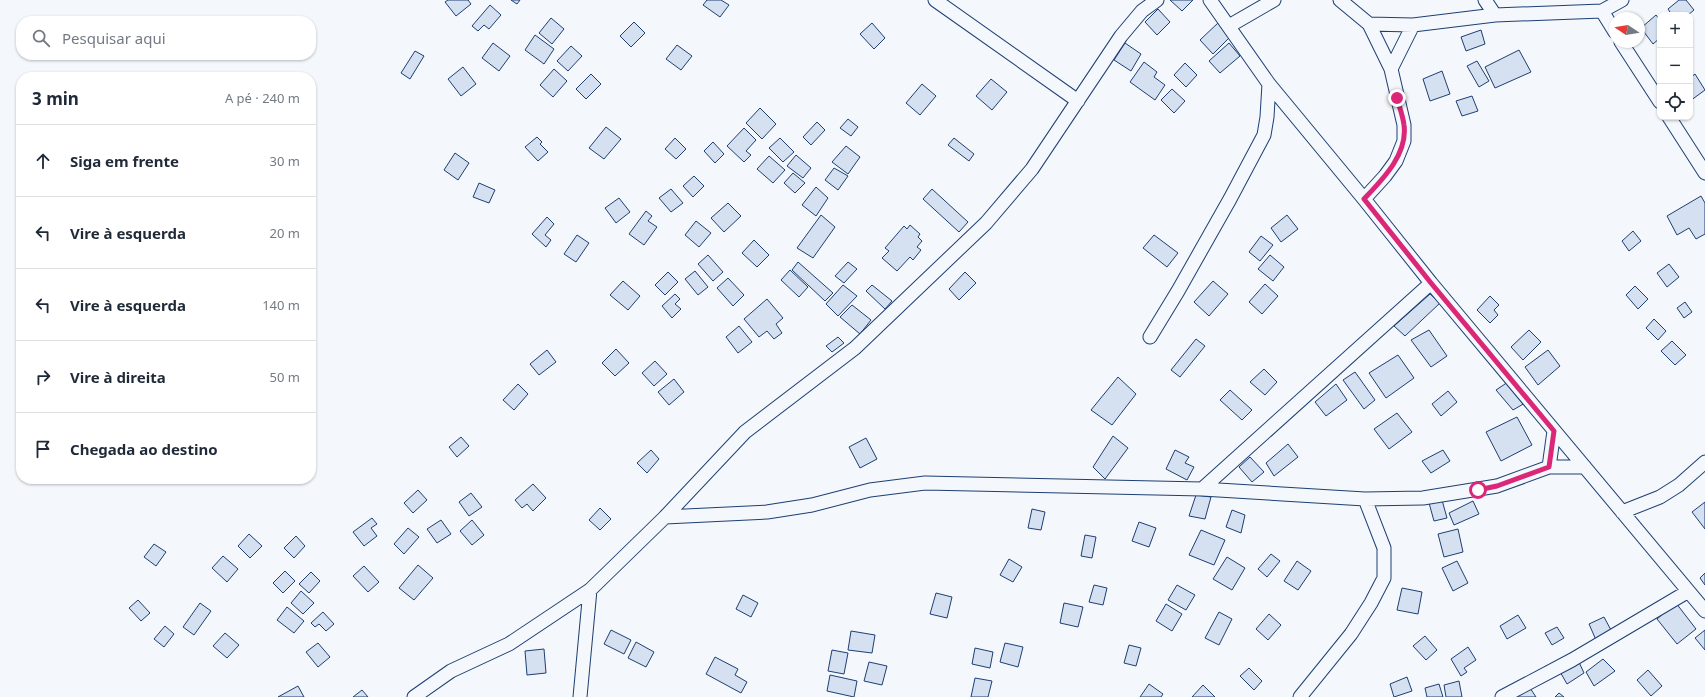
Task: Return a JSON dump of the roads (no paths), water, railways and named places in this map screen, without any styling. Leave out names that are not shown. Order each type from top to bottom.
[{"type":"street","points":[[935,0],[1078,101]]},
{"type":"street","points":[[414,697],[451,671],[509,644],[590,590],[665,517],[746,432],[855,348],[986,223],[1032,169],[1121,36],[1142,11],[1157,0]]},
{"type":"street","points":[[1210,0],[1269,84],[1584,468],[1687,592],[1705,611]]},
{"type":"street","points":[[1229,26],[1274,0]]},
{"type":"street","points":[[1340,0],[1369,24],[1390,70],[1404,125],[1404,141],[1396,160],[1385,176],[1364,199]]},
{"type":"street","points":[[1485,0],[1495,15]]},
{"type":"street","points":[[1369,24],[1413,25],[1495,15],[1602,11],[1619,1]]},
{"type":"street","points":[[1602,11],[1609,22]]},
{"type":"street","points":[[1390,70],[1413,25]]},
{"type":"street","points":[[1625,48],[1657,97]]},
{"type":"street","points":[[1150,337],[1230,199],[1264,135],[1267,117],[1269,84]]},
{"type":"street","points":[[1671,120],[1705,173]]},
{"type":"street","points":[[1202,490],[1431,283]]},
{"type":"street","points":[[1549,467],[1554,431]]},
{"type":"street","points":[[1622,512],[1660,497],[1679,486],[1705,462]]},
{"type":"street","points":[[665,517],[767,512],[812,505],[870,490],[925,483],[1202,490],[1365,499],[1423,498],[1497,486],[1549,467],[1584,468]]},
{"type":"street","points":[[1300,697],[1351,634],[1371,603],[1384,578],[1384,548],[1365,499]]},
{"type":"street","points":[[580,697],[590,590]]},
{"type":"street","points":[[1502,697],[1572,660],[1687,592]]}]
